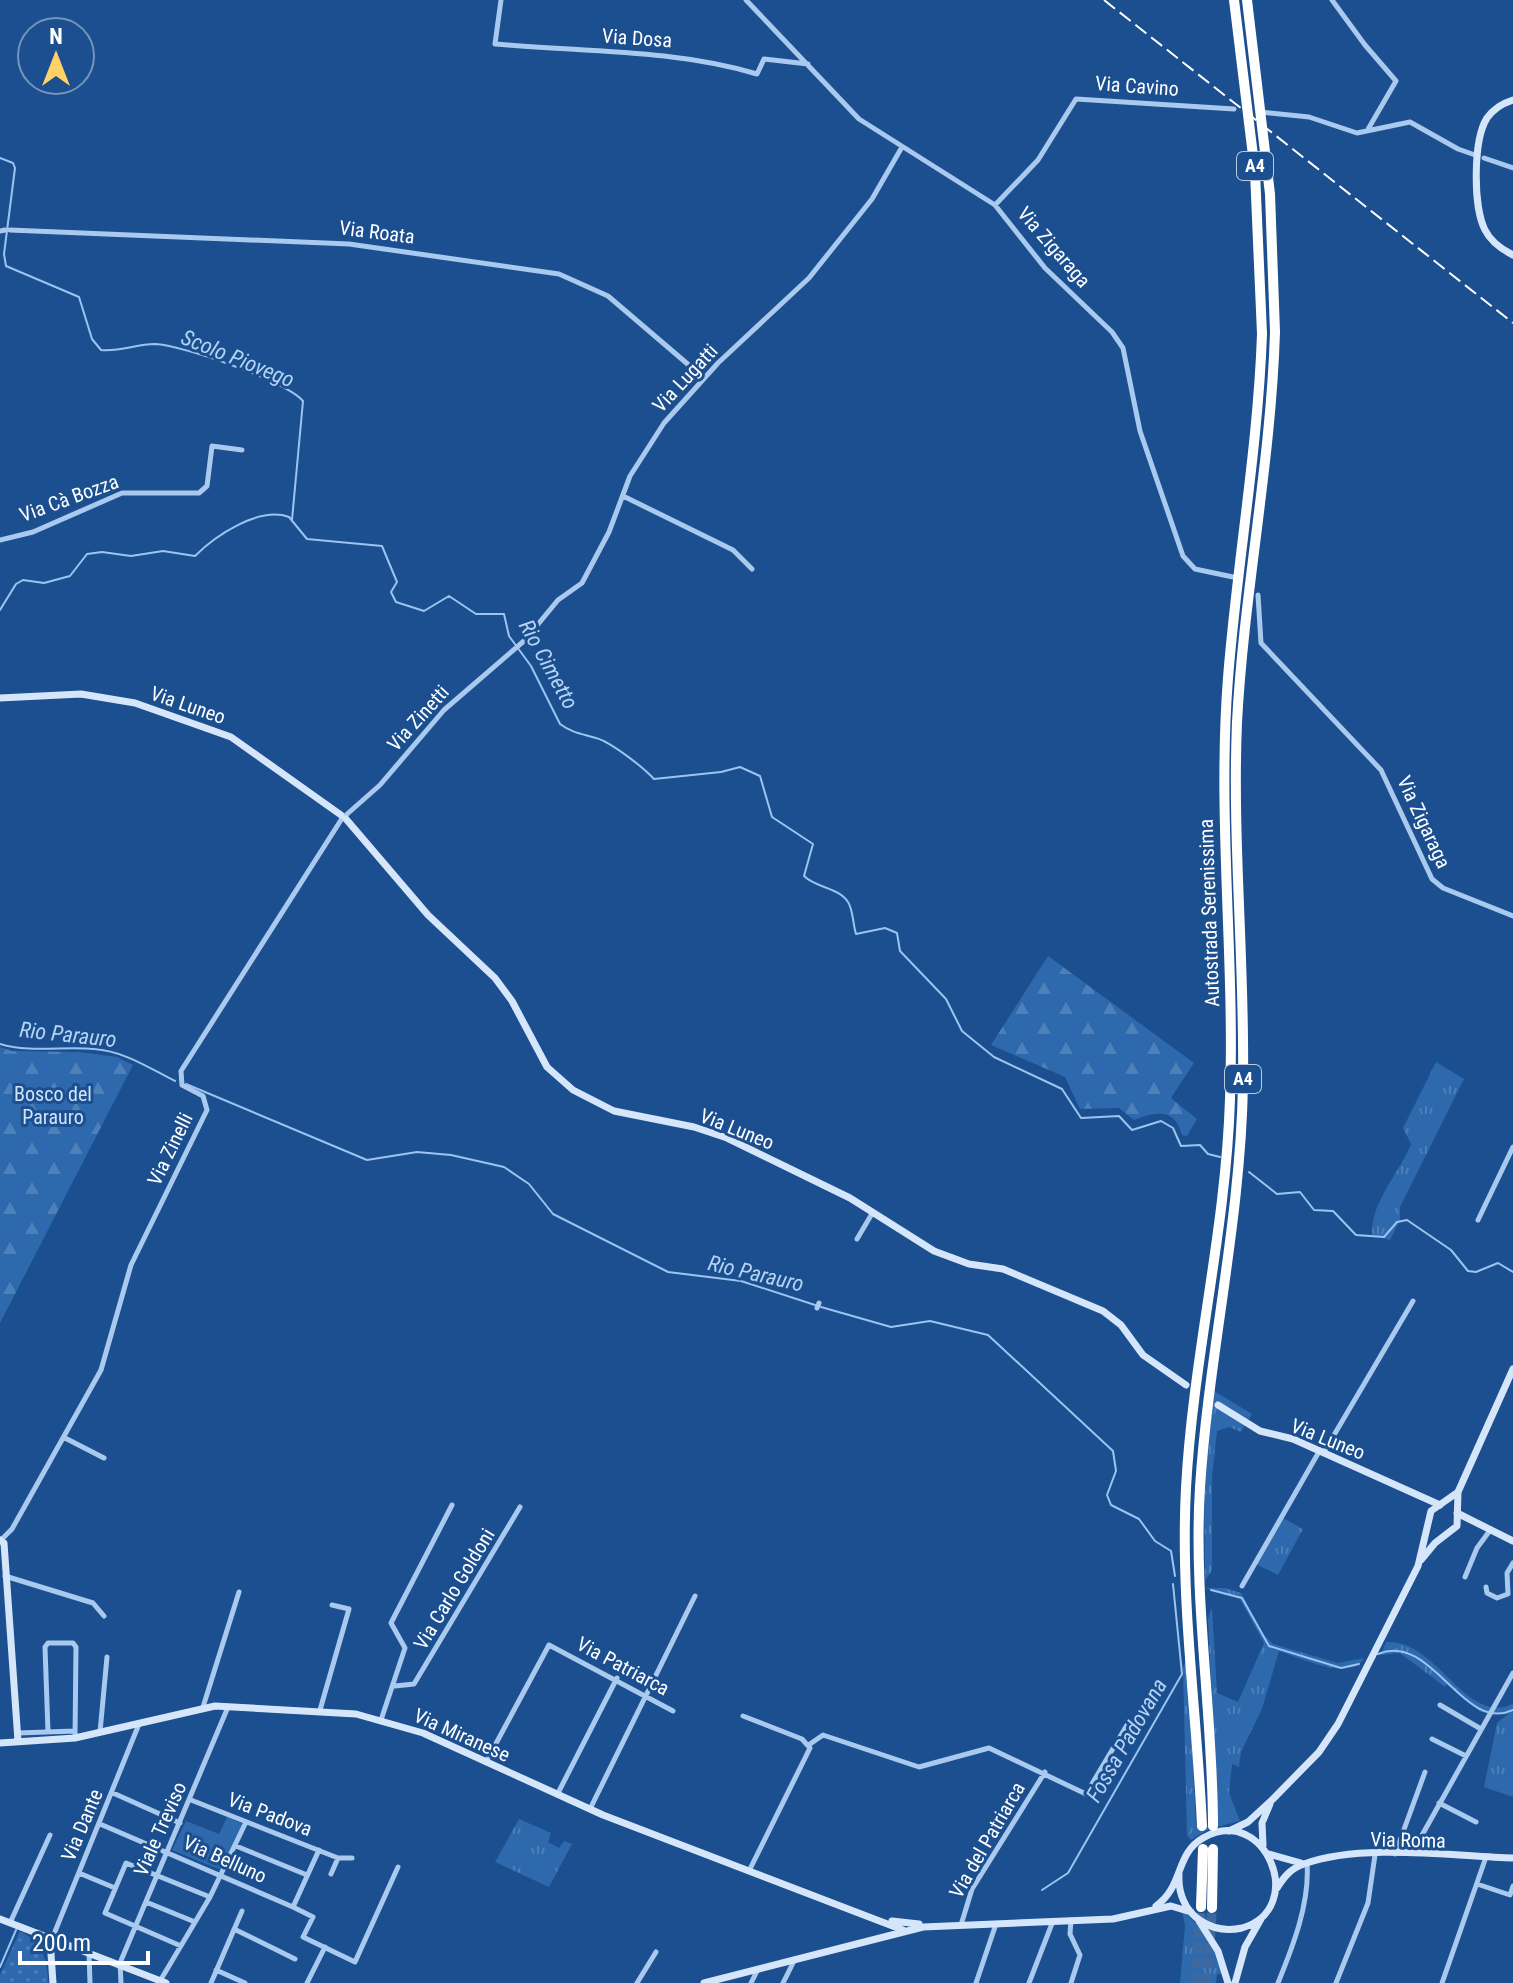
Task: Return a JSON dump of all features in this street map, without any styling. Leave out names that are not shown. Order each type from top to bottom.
[{"type":"highway","name":"Autostrada Serenissima","points":[[1234,0],[1255,172],[1262,334],[1258,420],[1225,719],[1223,811],[1231,1037],[1227,1156],[1186,1488],[1188,1594],[1208,1826],[1199,1556],[1200,1490],[1241,1138],[1243,1031],[1237,735],[1247,612],[1272,412],[1275,332],[1271,207],[1247,0]]},
{"type":"highway","points":[[1201,1909],[1208,1849]]},
{"type":"main road","points":[[1513,100],[1488,117],[1480,138],[1477,203],[1481,222],[1492,240],[1513,255]]},
{"type":"main road","name":"Via Luneo","points":[[0,698],[81,694],[135,703],[231,737],[344,818],[428,915],[504,989],[547,1067],[573,1090],[614,1111],[714,1132],[873,1211],[934,1251],[969,1264],[1003,1269],[1103,1311],[1121,1325],[1143,1355],[1186,1385]]},
{"type":"main road","points":[[1418,1566],[1454,1530],[1458,1492],[1513,1369]]},
{"type":"main road","name":"Via Luneo","points":[[1218,1405],[1255,1429],[1322,1451],[1442,1504]]},
{"type":"main road","points":[[1430,1512],[1458,1492]]},
{"type":"main road","points":[[1151,1909],[1170,1895],[1185,1857],[1198,1841],[1248,1822],[1308,1765],[1338,1724],[1418,1566],[1429,1525],[1428,1500]]},
{"type":"main road","points":[[1442,1504],[1457,1515],[1474,1519],[1513,1541]]},
{"type":"main road","points":[[1429,1525],[1436,1533],[1446,1535]]},
{"type":"main road","name":"Via Zinelli","points":[[1,1540],[18,1737]]},
{"type":"main road","name":"Via Miranese","points":[[18,1737],[100,1732],[203,1707],[320,1710],[381,1720],[423,1733],[590,1809],[903,1930]]},
{"type":"main road","points":[[0,1743],[18,1737]]},
{"type":"main road","points":[[1273,1799],[1262,1823],[1266,1851],[1276,1872],[1276,1890]]},
{"type":"main road","points":[[1229,1831],[1248,1835],[1283,1861],[1305,1863]]},
{"type":"main road","name":"Via Roma","points":[[1305,1863],[1375,1855],[1513,1858]]},
{"type":"main road","points":[[1235,1983],[1245,1947],[1276,1890],[1288,1873],[1305,1863]]},
{"type":"main road","points":[[1179,1874],[1181,1897],[1201,1909]]},
{"type":"main road","points":[[1053,1921],[1124,1918],[1171,1906],[1201,1909]]},
{"type":"main road","points":[[1201,1909],[1198,1919],[1218,1951],[1228,1983]]},
{"type":"main road","points":[[1198,1919],[1230,1930],[1246,1926],[1263,1915]]},
{"type":"main road","name":"Via Miranese","points":[[870,1917],[935,1926]]},
{"type":"main road","points":[[0,1919],[52,1936],[159,1981]]},
{"type":"main road","name":"Via Miranese","points":[[704,1983],[732,1979],[758,1968],[903,1930],[1053,1921]]},
{"type":"main road","points":[[887,1923],[889,1933]]},
{"type":"main road","points":[[31,1931],[47,1949],[52,1964]]},
{"type":"main road","points":[[47,1949],[52,1936]]},
{"type":"main road","points":[[52,1936],[53,1983]]},
{"type":"street","name":"Via Dosa","points":[[501,0],[495,44],[705,60],[757,74],[764,59],[809,64]]},
{"type":"street","name":"Via Zigaraga","points":[[746,0],[859,119],[995,205],[1045,268],[1118,340],[1145,449],[1187,561],[1203,572],[1233,577]]},
{"type":"street","points":[[1332,0],[1373,56],[1396,79],[1366,131]]},
{"type":"street","name":"Via Cavino","points":[[995,205],[1038,160],[1076,99],[1234,109]]},
{"type":"street","points":[[1252,111],[1309,117],[1343,131],[1366,131],[1410,122],[1458,149],[1513,168]]},
{"type":"street","name":"Via Lugatti","points":[[517,646],[558,600],[584,580],[630,476],[664,423],[704,378],[809,278],[872,199],[902,147]]},
{"type":"street","name":"Via Roata","points":[[5,230],[349,244],[559,274],[608,296],[704,378]]},
{"type":"street","name":"Via Cà Bozza","points":[[0,540],[33,532],[122,493],[199,493],[207,486],[208,453],[212,446],[242,450]]},
{"type":"street","points":[[623,496],[733,550],[752,569]]},
{"type":"street","name":"Via Zigaraga","points":[[1258,595],[1261,643],[1381,770],[1432,879],[1443,888],[1513,916]]},
{"type":"street","name":"Via Zinetti","points":[[344,818],[380,785],[449,705],[517,646]]},
{"type":"street","name":"Via Zinelli","points":[[1,1540],[7,1537],[101,1370],[131,1265],[207,1110],[203,1096],[182,1085],[181,1071],[344,818]]},
{"type":"street","points":[[1478,1220],[1513,1147]]},
{"type":"street","points":[[857,1239],[873,1211]]},
{"type":"street","points":[[1242,1586],[1413,1301]]},
{"type":"street","points":[[65,1438],[104,1458]]},
{"type":"street","name":"Via Carlo Goldoni","points":[[381,1720],[395,1686],[405,1648],[391,1623],[452,1505]]},
{"type":"street","name":"Via Carlo Goldoni","points":[[395,1686],[413,1686],[520,1507]]},
{"type":"street","points":[[1465,1577],[1477,1548],[1491,1528]]},
{"type":"street","points":[[1486,1587],[1487,1593],[1497,1598],[1508,1594],[1507,1573],[1513,1563]]},
{"type":"street","points":[[5,1576],[93,1603],[104,1616]]},
{"type":"street","points":[[203,1707],[239,1592]]},
{"type":"street","points":[[590,1809],[695,1596]]},
{"type":"street","points":[[320,1710],[349,1609],[332,1605]]},
{"type":"street","points":[[48,1732],[46,1645],[73,1643],[76,1647],[75,1734]]},
{"type":"street","name":"Via Patriarca","points":[[485,1763],[549,1645],[617,1678],[673,1711]]},
{"type":"street","points":[[100,1732],[105,1711],[107,1657]]},
{"type":"street","points":[[1412,1855],[1513,1673]]},
{"type":"street","points":[[557,1795],[617,1678]]},
{"type":"street","points":[[1440,1705],[1481,1729]]},
{"type":"street","name":"Viale Treviso","points":[[120,1965],[228,1706]]},
{"type":"street","name":"Via del Patriarca","points":[[743,1716],[810,1744],[823,1735],[919,1767],[989,1748],[1086,1794],[1127,1725]]},
{"type":"street","name":"Via Dante","points":[[52,1936],[113,1793],[138,1723]]},
{"type":"street","name":"Via Miranese","points":[[18,1737],[48,1732],[75,1734]]},
{"type":"street","points":[[1432,1739],[1466,1756]]},
{"type":"street","points":[[749,1872],[809,1753],[810,1744]]},
{"type":"street","name":"Via del Patriarca","points":[[961,1925],[972,1889],[1045,1772]]},
{"type":"street","points":[[1395,1855],[1425,1772]]},
{"type":"street","points":[[113,1793],[180,1823]]},
{"type":"street","name":"Via Padova","points":[[191,1800],[338,1858],[352,1858]]},
{"type":"street","points":[[1439,1803],[1476,1822]]},
{"type":"street","points":[[159,1981],[210,1897],[246,1822]]},
{"type":"street","name":"Via Belluno","points":[[100,1824],[293,1907]]},
{"type":"street","points":[[10,1923],[50,1835]]},
{"type":"street","points":[[236,1846],[307,1875]]},
{"type":"street","points":[[319,1850],[293,1907],[313,1917],[303,1937],[355,1962],[398,1867]]},
{"type":"street","points":[[1336,1983],[1368,1903],[1375,1855]]},
{"type":"street","points":[[1442,1983],[1486,1857]]},
{"type":"street","points":[[331,1874],[338,1858]]},
{"type":"street","points":[[181,1946],[105,1913],[126,1863],[210,1897]]},
{"type":"street","points":[[1278,1983],[1300,1919],[1308,1882],[1305,1863]]},
{"type":"street","points":[[79,1873],[115,1888]]},
{"type":"street","points":[[1477,1884],[1510,1895],[1513,1886]]},
{"type":"street","points":[[146,1902],[195,1922]]},
{"type":"street","points":[[211,1983],[242,1911]]},
{"type":"street","points":[[1071,1920],[1070,1934],[1080,1955],[1071,1983]]},
{"type":"street","points":[[1029,1983],[1053,1921]]},
{"type":"street","points":[[976,1983],[996,1924]]},
{"type":"street","points":[[234,1929],[295,1959]]},
{"type":"street","points":[[307,1983],[325,1947]]},
{"type":"street","points":[[637,1983],[656,1952]]},
{"type":"street","points":[[89,1953],[90,1983]]},
{"type":"street","points":[[783,1983],[796,1963],[795,1958]]},
{"type":"street","points":[[120,1965],[121,1983]]},
{"type":"street","points":[[751,1983],[758,1968]]},
{"type":"street","points":[[216,1970],[245,1983]]},
{"type":"green space","points":[[1048,956],[1194,1063],[1171,1098],[1197,1119],[1187,1136],[1182,1135],[1174,1120],[1163,1114],[1134,1120],[1119,1108],[1080,1109],[1065,1077],[991,1045]]},
{"type":"green space","name":"Bosco del Parauro","points":[[0,1047],[12,1051],[79,1052],[117,1057],[133,1065],[0,1323]]},
{"type":"green space","points":[[1436,1062],[1464,1079],[1400,1207],[1400,1220],[1390,1240],[1372,1235],[1376,1211],[1411,1144],[1403,1128]]},
{"type":"green space","points":[[1214,1391],[1252,1414],[1241,1432],[1229,1427],[1217,1431],[1212,1477],[1212,1570],[1205,1581],[1204,1484]]},
{"type":"green space","points":[[1283,1518],[1303,1529],[1278,1575],[1256,1564]]},
{"type":"green space","points":[[1205,1588],[1225,1588],[1241,1593],[1264,1635],[1273,1644],[1338,1663],[1364,1658],[1357,1665],[1337,1668],[1279,1651],[1262,1709],[1241,1752],[1239,1767],[1232,1764],[1229,1793],[1240,1821],[1209,1829],[1191,1840],[1187,1835],[1183,1667],[1188,1656],[1196,1825],[1218,1826],[1208,1619],[1212,1608],[1217,1693],[1238,1702],[1264,1643],[1240,1599]]},
{"type":"green space","points":[[1386,1642],[1404,1645],[1421,1654],[1480,1703],[1496,1708],[1513,1704],[1513,1797],[1484,1787],[1497,1723],[1508,1714],[1481,1712],[1447,1684],[1445,1687],[1400,1653],[1381,1655]]},
{"type":"green space","points":[[227,1817],[243,1824],[221,1870],[172,1850],[186,1821],[219,1834]]},
{"type":"green space","points":[[519,1819],[551,1833],[548,1842],[559,1848],[564,1841],[572,1844],[549,1887],[495,1862]]},
{"type":"green space","points":[[1182,1911],[1202,1931],[1217,1956],[1224,1974],[1217,1974],[1216,1983],[1180,1983],[1185,1925]]},
{"type":"green space","points":[[20,1931],[39,1946],[48,1983],[0,1983],[0,1975]]},
{"type":"waterway","name":"Scolo Piovego","points":[[0,158],[13,163],[15,168],[4,254],[6,266],[79,297],[92,339],[101,350],[155,344],[168,346],[256,375],[303,401],[292,520]]},
{"type":"waterway","name":"Rio Cimetto","points":[[0,610],[16,584],[23,580],[44,583],[70,576],[87,554],[102,552],[131,556],[163,551],[195,556],[238,525],[264,516],[289,517],[307,539],[382,546],[397,582],[391,592],[396,602],[424,611],[449,596],[476,614],[504,614],[509,636],[531,666],[564,727],[602,740],[654,779],[740,767],[760,776],[772,817],[813,844],[804,876],[844,897],[851,909],[856,934],[885,928],[897,933],[900,951],[946,999],[962,1031],[994,1057],[1062,1089],[1081,1118],[1119,1116],[1132,1130],[1161,1121],[1173,1128],[1181,1146],[1200,1145],[1208,1154],[1220,1157]]},
{"type":"waterway","name":"Rio Parauro","points":[[0,1044],[23,1048],[105,1050],[136,1061],[175,1081]]},
{"type":"waterway","name":"Rio Parauro","points":[[186,1084],[367,1160],[417,1152],[451,1155],[504,1167],[529,1184],[553,1214],[668,1272],[741,1281],[815,1305]]},
{"type":"waterway","points":[[1249,1172],[1277,1194],[1300,1192],[1314,1210],[1333,1211],[1356,1235],[1384,1237],[1397,1222],[1407,1220],[1451,1250],[1468,1271],[1476,1272],[1498,1263],[1513,1272]]},
{"type":"waterway","name":"Rio Parauro","points":[[821,1307],[891,1327],[930,1321],[988,1335],[1113,1451],[1116,1471],[1107,1495],[1111,1505],[1139,1519],[1155,1541],[1171,1551],[1175,1576]]},
{"type":"waterway","name":"Fossa Padovana","points":[[1042,1890],[1068,1873],[1182,1674],[1173,1584]]},
{"type":"waterway","name":"Rio Parauro","points":[[1211,1590],[1242,1598],[1269,1646],[1341,1668],[1359,1664]]},
{"type":"waterway","name":"Rio Parauro","points":[[1378,1654],[1397,1651],[1415,1656],[1478,1708],[1495,1714],[1513,1710]]},
{"type":"waterway","points":[[0,1967],[16,1930]]},
{"type":"tunnel","points":[[1196,1983],[1201,1907]]},
{"type":"tunnel","points":[[1207,1983],[1212,1908]]},
{"type":"railway","points":[[1104,0],[1513,323]]}]
